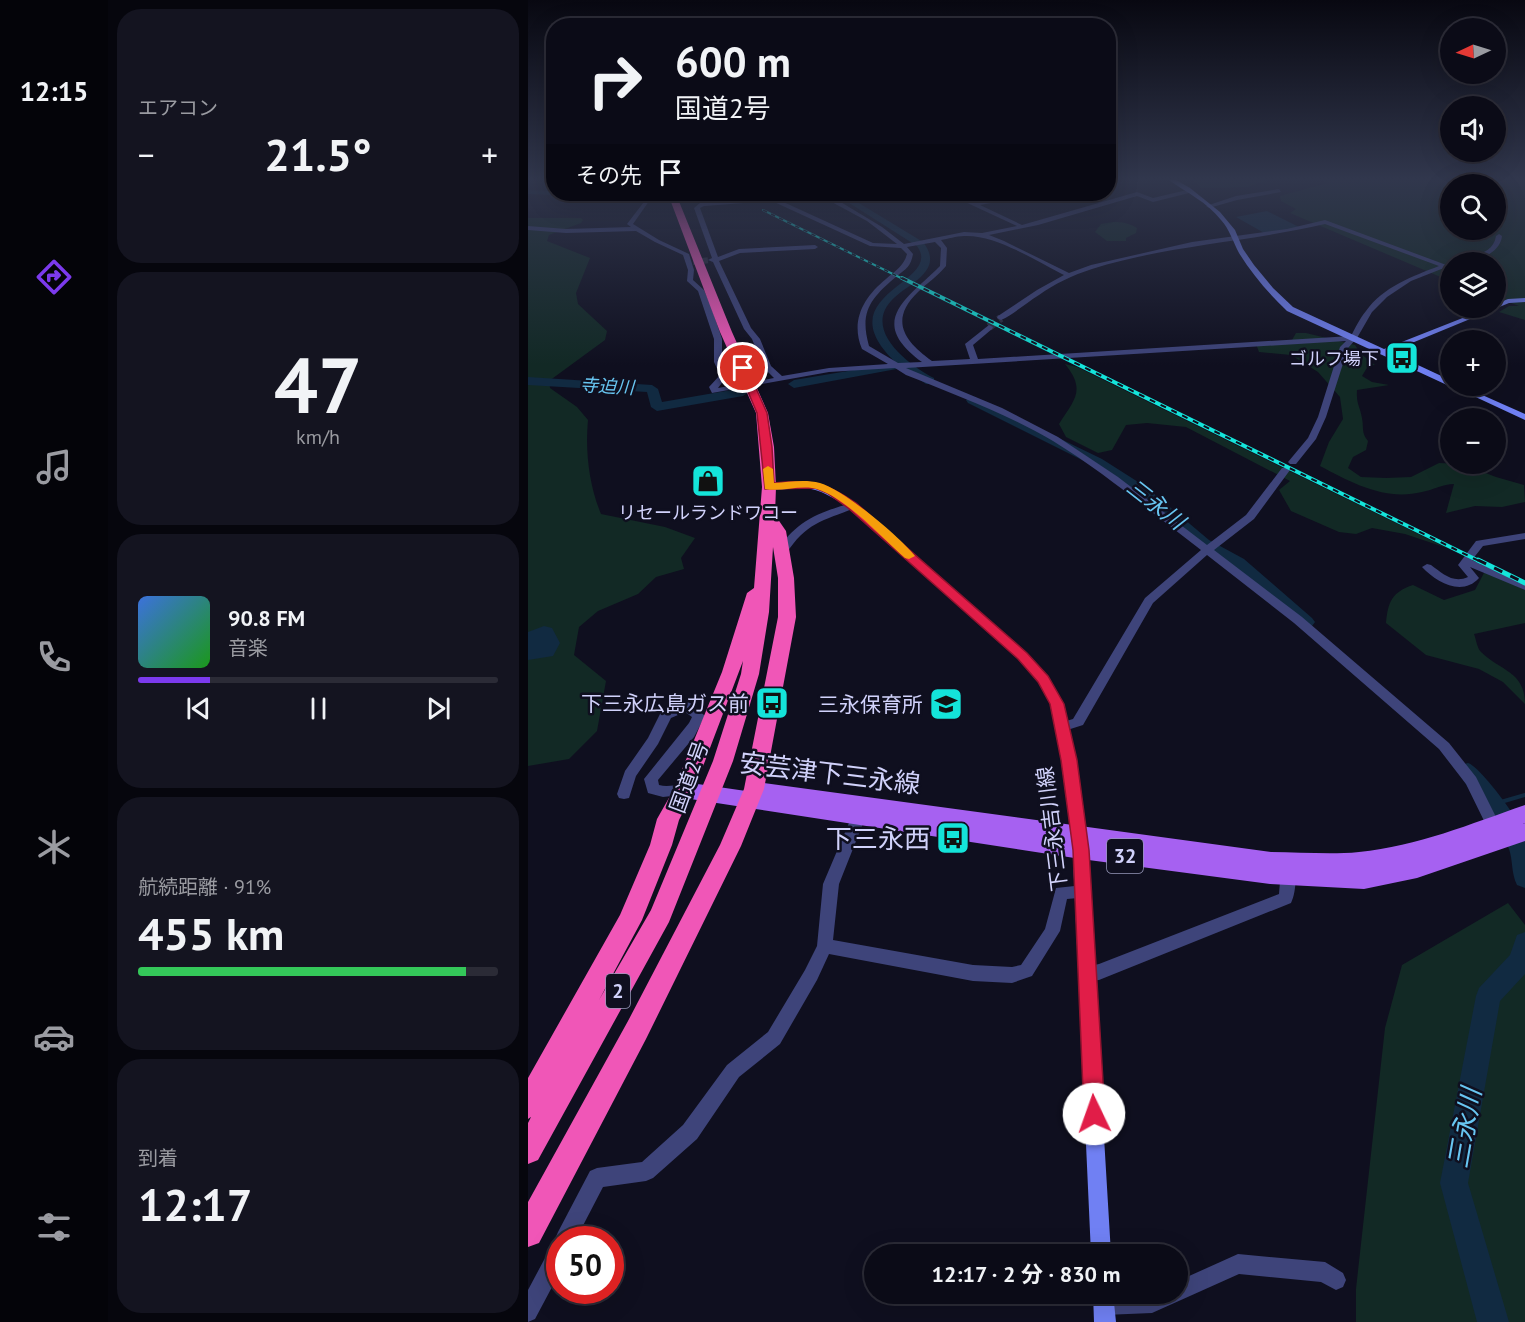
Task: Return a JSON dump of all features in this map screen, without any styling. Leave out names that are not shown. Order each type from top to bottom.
[{"type":"highway","name":"国道2号","points":[[528,1150],[661,915],[723,761],[750,674],[761,612],[765,566],[769,487],[767,447],[762,413],[726,332],[691,242]]},
{"type":"highway","name":"国道2号","points":[[699,242],[732,317],[751,386]]},
{"type":"highway","points":[[528,1232],[637,1030],[730,846],[751,795],[787,617],[782,552],[778,531],[768,516]]},
{"type":"highway","points":[[528,1105],[630,920],[661,845],[668,819],[684,790],[731,672],[765,566]]},
{"type":"main road","name":"安芸津下三永線","points":[[684,790],[751,795],[1080,843],[1364,879],[1417,869],[1496,834],[1525,814]]},
{"type":"main road","name":"安芸津下三永線","points":[[1496,834],[1525,832]]},
{"type":"street","points":[[661,242],[686,254],[690,263],[690,282],[701,291],[718,339],[718,362],[724,375],[712,389],[715,391],[829,370],[1353,338]]},
{"type":"street","points":[[708,242],[714,259],[748,329],[756,339],[767,367],[780,380]]},
{"type":"street","points":[[865,242],[872,245],[905,246],[931,242]]},
{"type":"street","points":[[898,242],[905,246],[910,254],[910,261],[868,300],[863,308],[859,327],[865,347],[896,365],[1055,439],[1115,479],[1208,550],[1298,620],[1444,746],[1471,781],[1496,834]]},
{"type":"street","points":[[929,363],[906,344],[897,325],[897,316],[912,294],[943,266],[944,248],[936,242]]},
{"type":"street","points":[[997,242],[1069,275]]},
{"type":"street","points":[[1001,318],[1039,291],[1069,275],[1116,261],[1206,242]]},
{"type":"street","points":[[1237,242],[1242,252],[1278,299],[1299,314],[1440,378]]},
{"type":"street","points":[[1381,242],[1440,262]]},
{"type":"street","points":[[1487,252],[1493,250],[1498,242]]},
{"type":"street","points":[[714,259],[739,251],[815,247]]},
{"type":"street","points":[[1293,462],[1312,439],[1322,417],[1344,347],[1353,338],[1369,311],[1385,296],[1409,280],[1440,268]]},
{"type":"street","points":[[1506,302],[1525,300]]},
{"type":"street","points":[[1384,352],[1467,318]]},
{"type":"street","points":[[975,361],[969,346],[970,341],[989,327]]},
{"type":"street","points":[[1478,396],[1525,417]]},
{"type":"street","points":[[1062,727],[1078,722],[1149,601],[1187,566],[1250,517],[1285,470]]},
{"type":"street","name":"下三永吉川線","points":[[769,487],[817,485],[830,490],[852,506],[1022,656],[1044,680],[1057,704],[1069,760],[1084,892],[1101,1244]]},
{"type":"street","points":[[782,552],[802,525],[852,506]]},
{"type":"street","points":[[1427,567],[1450,583],[1461,585],[1473,581],[1474,578],[1463,565],[1480,543],[1525,536]]},
{"type":"street","points":[[1466,561],[1525,587]]},
{"type":"street","points":[[624,794],[630,775],[666,715],[688,706],[699,716],[693,731],[651,779],[653,789],[663,792],[684,790]]},
{"type":"street","points":[[572,1226],[597,1178],[646,1171],[661,1160],[690,1132],[734,1071],[774,1038],[811,975],[825,946],[831,884],[861,811]]},
{"type":"street","points":[[1088,973],[1099,972],[1286,898],[1288,868]]},
{"type":"street","points":[[825,946],[973,973],[1012,975],[1026,971],[1052,931],[1060,893],[1084,892]]},
{"type":"street","points":[[1188,1287],[1238,1264],[1325,1272],[1336,1280]]},
{"type":"street","points":[[528,1312],[546,1277]]},
{"type":"street","points":[[1104,1307],[1152,1304]]},
{"type":"green space","points":[[528,242],[549,242],[590,258],[576,293],[578,304],[607,331],[605,340],[549,381],[550,388],[577,407],[588,420],[589,468],[593,491],[601,514],[665,527],[695,538],[681,558],[684,569],[656,577],[638,594],[598,611],[579,627],[574,655],[606,681],[597,731],[569,759],[528,766]]},
{"type":"green space","points":[[1358,242],[1525,242],[1525,320],[1506,314],[1506,308],[1519,306],[1506,301],[1506,252],[1440,252],[1440,277]]},
{"type":"green space","points":[[1296,333],[1306,333],[1355,345],[1361,354],[1375,365],[1368,366],[1362,376],[1372,382],[1389,385],[1357,390],[1364,433],[1368,441],[1366,450],[1353,457],[1348,468],[1361,477],[1411,477],[1440,463],[1440,474],[1488,474],[1524,485],[1525,502],[1502,507],[1475,506],[1446,513],[1454,484],[1422,492],[1395,494],[1369,489],[1320,466],[1329,442],[1343,419],[1340,397],[1318,372],[1291,355],[1259,352],[1256,344],[1292,340]]},
{"type":"green space","points":[[1065,364],[1077,367],[1447,548],[1405,534],[1372,528],[1356,534],[1339,532],[1291,511],[1279,490],[1290,481],[1186,427],[1147,423],[1126,425],[1112,450],[1098,453],[1066,437],[1059,424],[1073,401],[1077,388]]},
{"type":"green space","points":[[1485,571],[1525,590],[1525,623],[1474,634],[1481,652],[1516,678],[1524,693],[1525,704],[1503,682],[1479,669],[1426,655],[1386,623],[1392,599],[1400,591],[1413,585],[1444,600],[1475,590]]},
{"type":"green space","points":[[1508,903],[1525,925],[1525,1322],[1356,1322],[1356,1289],[1385,1028],[1402,965]]},
{"type":"water","points":[[544,626],[552,628],[560,643],[553,656],[528,660],[528,632]]},
{"type":"waterway","name":"三永川","points":[[916,242],[925,252],[923,267],[914,278],[886,300],[879,311],[877,323],[881,335],[897,358],[908,368],[930,381]]},
{"type":"waterway","name":"寺迫川","points":[[794,384],[902,365]]},
{"type":"waterway","name":"寺迫川","points":[[528,381],[652,389],[657,407],[743,392]]},
{"type":"waterway","name":"三永川","points":[[972,400],[1097,462],[1141,490],[1204,543],[1238,562],[1306,622]]},
{"type":"waterway","name":"三永川","points":[[1468,771],[1494,804],[1520,847],[1525,878]]},
{"type":"waterway","points":[[1494,804],[1525,795]]},
{"type":"waterway","name":"三永川","points":[[1493,1322],[1454,1183],[1488,996],[1521,961],[1525,943]]},
{"type":"tunnel","points":[[693,262],[711,260]]},
{"type":"tunnel","points":[[989,327],[1001,318]]},
{"type":"railway","points":[[827,242],[905,280]]},
{"type":"railway","points":[[902,278],[1481,562]]},
{"type":"railway","points":[[1478,560],[1525,583]]},
{"type":"slow traffic","points":[[768,469],[769,487],[802,484],[817,485],[830,490],[852,506],[909,556]]},
{"type":"place","name":"ゴルフ場下","points":[[1402,358]]},
{"type":"place","name":"リセールランドワコー","points":[[708,481]]},
{"type":"place","name":"下三永広島ガス前","points":[[772,703]]},
{"type":"place","name":"三永保育所","points":[[946,704]]},
{"type":"place","name":"下三永西","points":[[953,838]]},
{"type":"route","points":[[743,368],[762,413],[769,487],[817,485],[830,490],[852,506],[1022,656],[1044,680],[1057,704],[1069,760],[1081,850],[1094,1114]]}]
